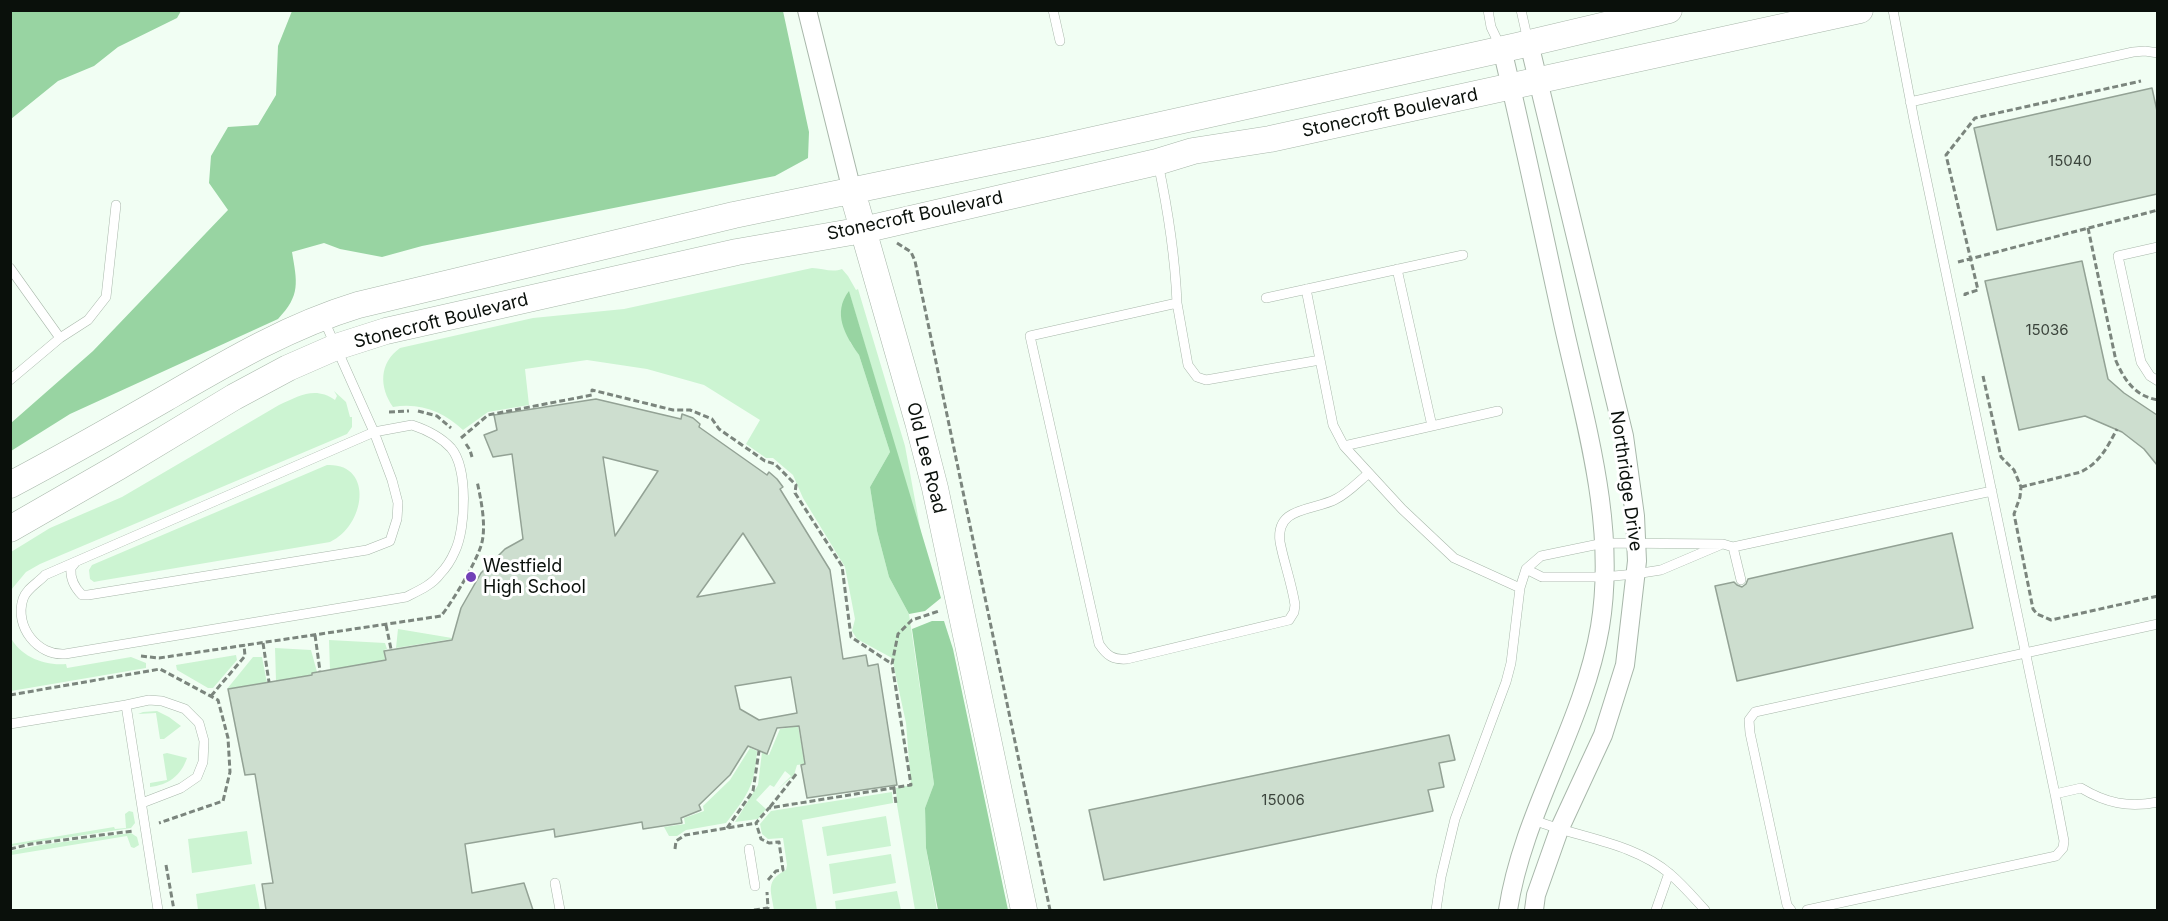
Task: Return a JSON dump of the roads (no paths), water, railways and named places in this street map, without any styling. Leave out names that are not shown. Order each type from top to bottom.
[{"type":"main road","name":"Stonecroft Boulevard","points":[[10,485],[78,449],[260,344],[322,316],[390,296],[734,215],[1048,150],[1529,44],[1669,10]]},
{"type":"main road","name":"Stonecroft Boulevard","points":[[10,529],[234,397],[288,368],[336,347],[386,331],[736,252],[863,230],[1157,162],[1192,151],[1270,139],[1860,10]]},
{"type":"main road","name":"Old Lee Road","points":[[852,191],[935,488],[1024,910]]},
{"type":"street","name":"Old Lee Road","points":[[807,10],[852,191]]},
{"type":"street","name":"Northridge Drive","points":[[1529,44],[1624,436],[1635,516],[1636,542],[1635,574],[1625,665],[1603,735],[1559,830],[1536,895],[1534,910]]},
{"type":"street","name":"Northridge Drive","points":[[1502,49],[1596,472],[1605,543],[1600,625],[1590,674],[1523,847],[1508,910]]},
{"type":"lane","points":[[1053,10],[1060,41]]},
{"type":"lane","points":[[1488,10],[1491,27],[1502,49]]},
{"type":"lane","points":[[1521,10],[1529,44]]},
{"type":"lane","points":[[1807,910],[2056,856],[2063,848],[2064,841],[1910,102],[1893,10]]},
{"type":"lane","points":[[1910,102],[2133,52],[2157,53]]},
{"type":"lane","points":[[1157,162],[1168,209],[1178,303],[1188,365],[1197,377],[1206,380],[1320,360]]},
{"type":"lane","points":[[10,380],[60,338],[88,320],[106,297],[116,206]]},
{"type":"lane","points":[[2157,247],[2118,256],[2141,362],[2150,376],[2157,381]]},
{"type":"lane","points":[[1266,298],[1463,255]]},
{"type":"lane","points":[[10,268],[60,338]]},
{"type":"lane","points":[[1397,269],[1432,426]]},
{"type":"lane","points":[[1306,289],[1332,425],[1344,446],[1401,509],[1454,558],[1520,588]]},
{"type":"lane","points":[[1178,303],[1029,336],[1099,644],[1107,655],[1116,660],[1127,658],[1289,620],[1295,605],[1280,540],[1281,527],[1294,512],[1336,499],[1369,473]]},
{"type":"lane","points":[[77,562],[71,568],[72,582],[75,589],[82,595],[88,595],[367,550],[390,541],[397,519],[398,503],[392,480],[374,432],[322,316]]},
{"type":"lane","points":[[1344,446],[1498,411]]},
{"type":"lane","points":[[412,425],[427,430],[438,436],[452,449],[459,462],[464,504],[455,551],[441,574],[420,590],[406,597],[58,654],[36,645],[29,637],[23,619],[22,601],[27,592],[45,575],[374,432],[412,425]]},
{"type":"lane","points":[[1526,569],[1542,577],[1603,577],[1661,570],[1728,546],[1992,491]]},
{"type":"lane","points":[[1436,910],[1441,877],[1455,819],[1506,682],[1520,588],[1526,569],[1541,556],[1605,543],[1728,546]]},
{"type":"lane","points":[[1728,546],[1741,580]]},
{"type":"lane","points":[[1791,910],[1787,905],[1750,733],[1749,726],[1755,712],[2157,624]]},
{"type":"lane","points":[[10,724],[149,700],[162,700],[185,709],[199,723],[204,741],[203,762],[197,777],[181,788],[142,803]]},
{"type":"lane","points":[[126,705],[158,910]]},
{"type":"lane","points":[[2055,794],[2081,788],[2096,797],[2122,805],[2157,802]]},
{"type":"lane","points":[[1534,820],[1559,830],[1612,845],[1644,858],[1670,873],[1705,910]]},
{"type":"lane","points":[[749,849],[755,886]]},
{"type":"lane","points":[[1656,910],[1670,873]]},
{"type":"lane","points":[[555,883],[560,910]]},
{"type":"place","name":"Westfield High School","points":[[471,577]]}]
